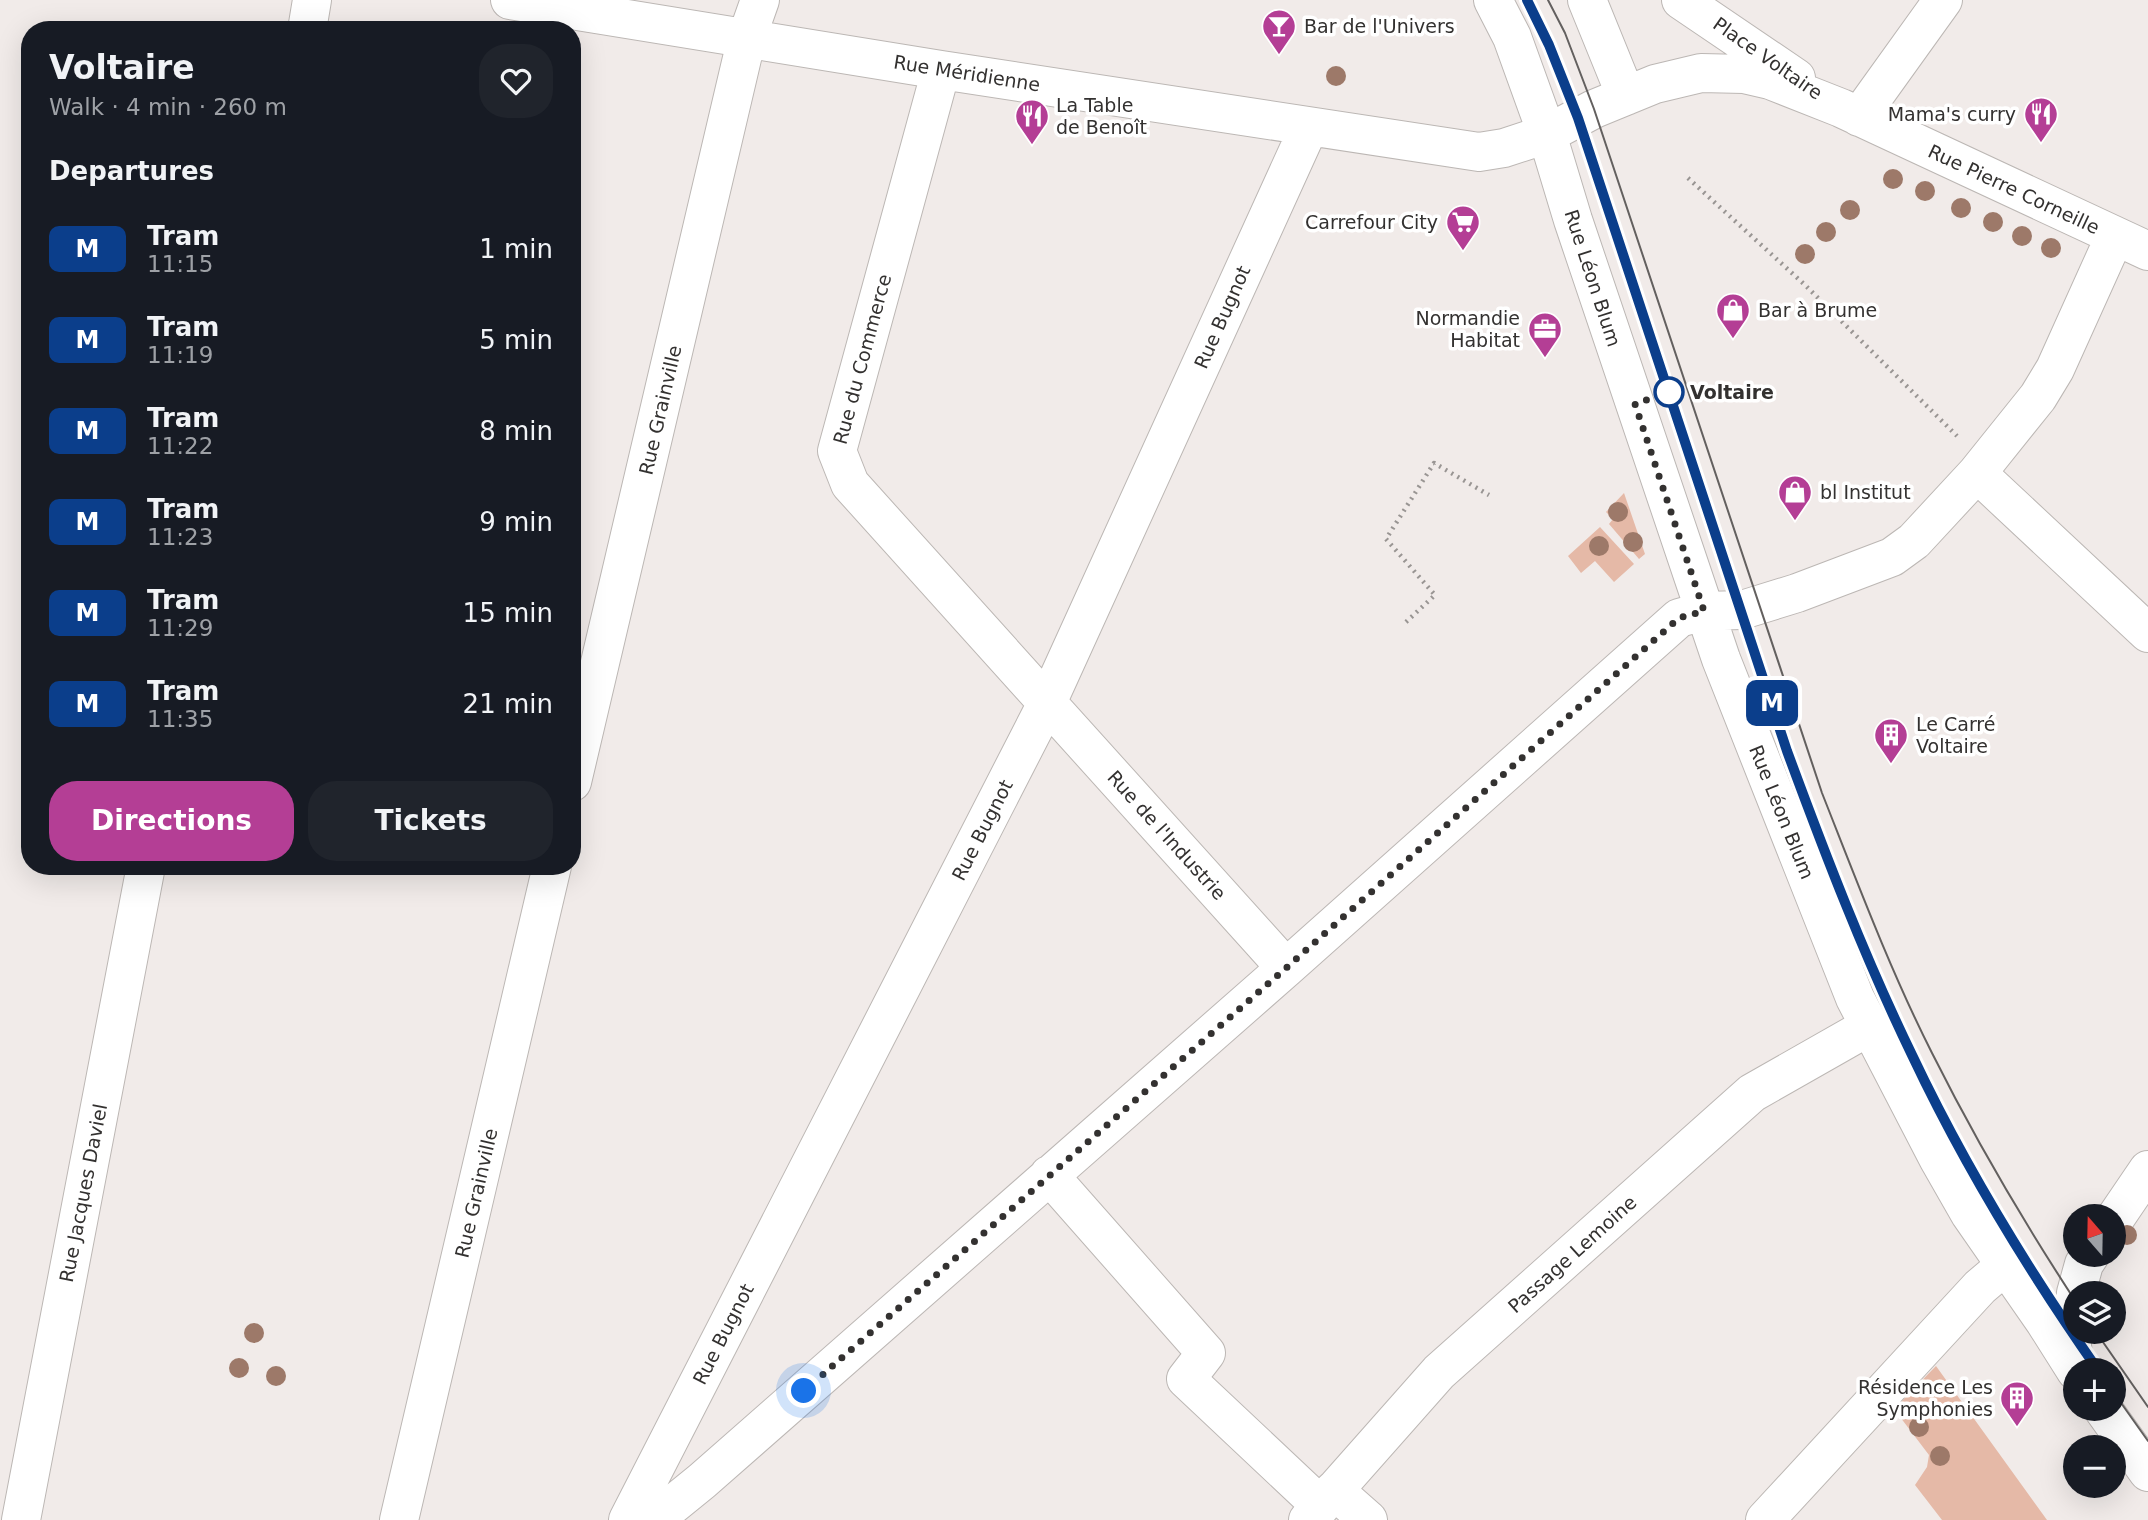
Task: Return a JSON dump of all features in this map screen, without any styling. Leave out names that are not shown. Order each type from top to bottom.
[{"type":"street","points":[[308,21],[312,0]]},
{"type":"street","name":"Rue Méridienne","points":[[510,0],[941,70],[1479,152],[1504,148],[1547,134]]},
{"type":"street","name":"Rue Grainville","points":[[581,744],[747,37],[760,0]]},
{"type":"street","points":[[1493,0],[1512,37],[1547,134]]},
{"type":"street","points":[[1587,0],[1626,96]]},
{"type":"street","name":"Place Voltaire","points":[[1681,0],[1850,113]]},
{"type":"street","points":[[1850,113],[1943,0]]},
{"type":"street","name":"Rue du Commerce","points":[[941,70],[837,451],[850,484],[1047,703]]},
{"type":"street","name":"Place Voltaire","points":[[1547,134],[1594,109],[1655,84],[1701,74],[1744,74],[1770,80],[1850,113]]},
{"type":"street","name":"Rue Pierre Corneille","points":[[1850,113],[2131,244]]},
{"type":"street","name":"Rue Bugnot","points":[[628,1520],[1047,703],[1309,127]]},
{"type":"street","name":"Rue Léon Blum","points":[[1547,134],[1573,220],[1704,611],[1855,998],[1868,1027],[1970,1214],[2067,1358]]},
{"type":"street","points":[[654,1520],[702,1481],[1286,968],[1679,618],[1704,611],[1750,608],[1857,572],[1892,557],[1914,541],[2018,425],[2050,378],[2131,244]]},
{"type":"street","points":[[1981,468],[2148,633]]},
{"type":"street","name":"Rue de l'Industrie","points":[[1047,703],[1286,968]]},
{"type":"street","name":"Rue Jacques Daviel","points":[[21,1520],[144,875]]},
{"type":"street","name":"Rue Grainville","points":[[399,1520],[550,875]]},
{"type":"street","name":"Passage Lemoine","points":[[1321,1505],[1439,1372],[1752,1093],[1868,1027]]},
{"type":"street","points":[[2125,1204],[2148,1170]]},
{"type":"street","points":[[1049,1175],[1206,1353],[1186,1379],[1321,1505],[1368,1520]]},
{"type":"street","points":[[1765,1520],[1980,1287],[2006,1265]]},
{"type":"street","points":[[2112,1421],[2148,1472]]},
{"type":"path","points":[[1688,178],[1805,285],[1981,468]]},
{"type":"path","points":[[1406,622],[1435,595],[1386,539],[1434,463],[1489,495]]},
{"type":"shaded area","points":[[1624,493],[1645,554],[1639,559],[1609,524],[1613,519],[1606,512]]},
{"type":"shaded area","points":[[1600,527],[1634,564],[1614,582],[1595,561],[1581,573],[1568,556]]},
{"type":"shaded area","points":[[1936,1366],[2047,1520],[1942,1520],[1915,1485],[1927,1467],[1929,1455],[1894,1409]]},
{"type":"tram line","points":[[1527,0],[1549,45],[1578,118],[1787,751],[1861,942],[1894,1018],[1975,1177],[2022,1256],[2090,1358]]},
{"type":"tram line","name":"M","points":[[1527,0],[1549,45],[1578,118],[1787,751],[1822,847],[1912,1056],[2008,1233],[2089,1358]]},
{"type":"tram line","points":[[1548,0],[1565,33],[1594,109],[1822,793],[1874,924],[1917,1022],[1965,1117],[2018,1210],[2063,1281]]},
{"type":"tram line","points":[[2104,1344],[2148,1407]]},
{"type":"tram line","points":[[2126,1410],[2148,1441]]},
{"type":"place","name":"Bar de l'Univers","points":[[1279,56]]},
{"type":"place","name":"Mama's curry","points":[[2041,144]]},
{"type":"place","name":"La Table de Benoît","points":[[1032,146]]},
{"type":"place","name":"Carrefour City","points":[[1463,252]]},
{"type":"place","name":"Bar à Brume","points":[[1733,340]]},
{"type":"place","name":"Normandie Habitat","points":[[1545,359]]},
{"type":"place","name":"Voltaire","points":[[1669,392]]},
{"type":"place","name":"bl Institut","points":[[1795,522]]},
{"type":"place","name":"Le Carré Voltaire","points":[[1891,765]]},
{"type":"place","name":"Résidence Les Symphonies","points":[[2017,1428]]},
{"type":"route","points":[[804,1391],[1286,968],[1679,618],[1704,611],[1635,404],[1669,392]]}]
